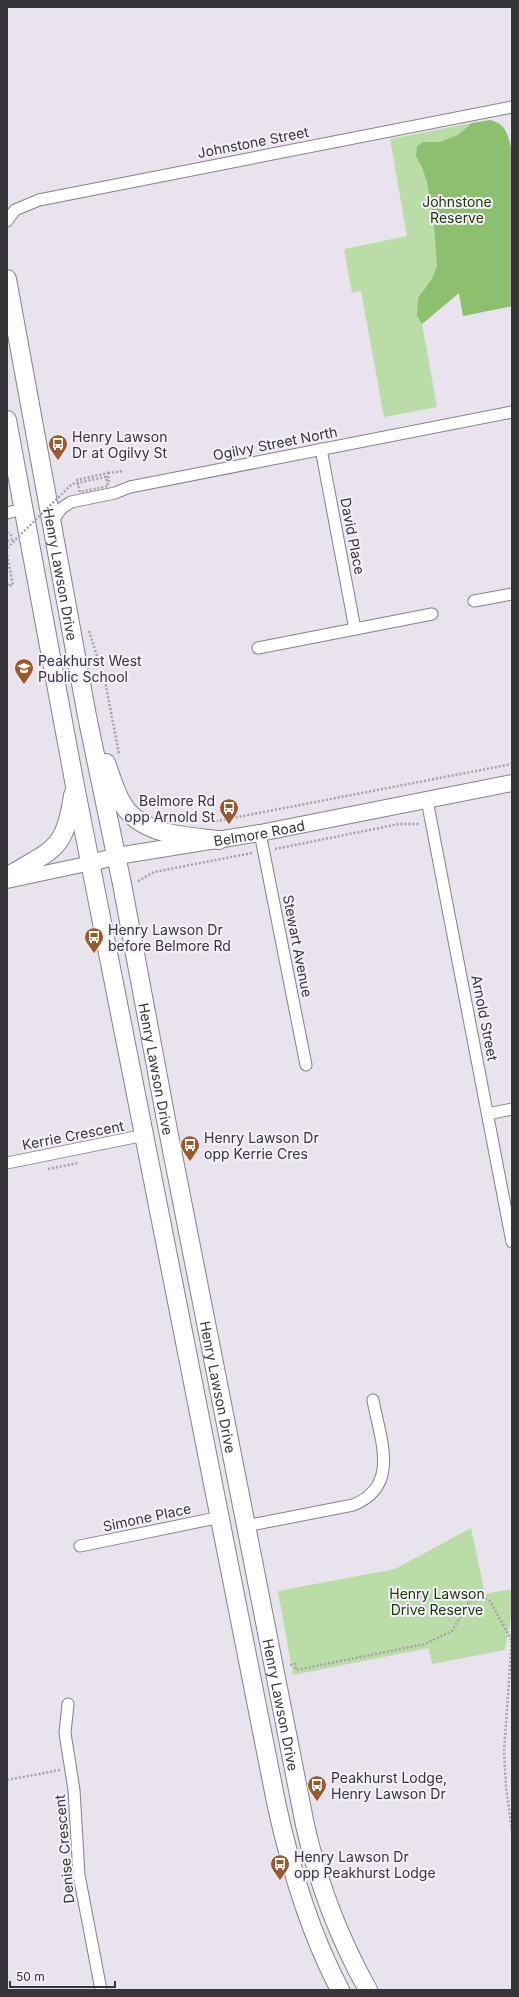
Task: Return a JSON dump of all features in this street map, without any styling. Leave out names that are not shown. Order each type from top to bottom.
[{"type":"main road","name":"Henry Lawson Drive","points":[[7,279],[87,716],[117,856],[310,1849],[334,1921],[368,1990]]},
{"type":"main road","name":"Henry Lawson Drive","points":[[7,420],[15,511],[91,863],[284,1835],[310,1922],[340,1990]]},
{"type":"main road","points":[[87,716],[122,804],[136,820],[156,830],[219,840]]},
{"type":"main road","name":"Belmore Road","points":[[91,863],[117,856],[260,833],[512,783]]},
{"type":"main road","points":[[7,877],[40,859],[52,850],[62,839],[71,811],[75,786]]},
{"type":"street","name":"Johnstone Street","points":[[7,220],[16,210],[39,200],[512,107]]},
{"type":"street","name":"Ogilvy Street North","points":[[52,521],[62,508],[71,502],[115,493],[130,487],[512,412]]},
{"type":"street","name":"David Place","points":[[321,449],[355,629]]},
{"type":"street","points":[[474,601],[512,594]]},
{"type":"street","points":[[258,648],[432,614]]},
{"type":"street","name":"Arnold Street","points":[[427,800],[512,1242]]},
{"type":"street","name":"Stewart Avenue","points":[[260,833],[306,1065]]},
{"type":"street","name":"Belmore Road","points":[[7,881],[91,863]]},
{"type":"street","points":[[488,1114],[512,1109]]},
{"type":"street","name":"Kerrie Crescent","points":[[7,1163],[145,1135]]},
{"type":"street","points":[[246,1526],[353,1505],[364,1500],[371,1494],[378,1487],[382,1478],[384,1462],[373,1400]]},
{"type":"street","name":"Simone Place","points":[[80,1546],[221,1517]]},
{"type":"street","name":"Denise Crescent","points":[[68,1704],[65,1733],[75,1801],[80,1881],[101,1990]]},
{"type":"path","points":[[108,474],[124,470]]},
{"type":"path","points":[[7,548],[72,484],[106,477],[108,486],[80,492],[78,485]]},
{"type":"path","points":[[7,541],[16,539]]},
{"type":"path","points":[[7,555],[13,585],[8,586],[7,582]]},
{"type":"path","points":[[88,626],[105,681],[120,755]]},
{"type":"path","points":[[208,823],[512,764]]},
{"type":"path","points":[[137,881],[154,872],[399,824],[420,824]]},
{"type":"path","points":[[40,1170],[78,1163]]},
{"type":"path","points":[[290,1665],[295,1664],[296,1670],[425,1644],[452,1631],[469,1602],[477,1598],[487,1599],[490,1601],[512,1641]]},
{"type":"path","points":[[512,1637],[504,1758],[512,1831]]},
{"type":"path","points":[[7,1780],[70,1768]]},
{"type":"green space","points":[[490,120],[496,122],[504,128],[508,135],[512,150],[512,306],[463,316],[459,293],[422,324],[417,316],[418,298],[432,279],[437,267],[434,224],[427,182],[422,167],[416,156],[417,146],[423,142],[440,142],[458,135],[472,123]]},
{"type":"green space","name":"Johnstone Reserve","points":[[472,123],[512,306],[463,316],[459,293],[422,324],[437,407],[384,417],[361,291],[352,293],[344,249],[407,236],[390,139]]},
{"type":"green space","name":"Henry Lawson Drive Reserve","points":[[471,1528],[485,1594],[512,1589],[512,1612],[505,1650],[432,1664],[429,1648],[293,1675],[278,1591],[395,1569]]},
{"type":"place","name":"Henry Lawson Dr at Ogilvy St","points":[[58,461]]},
{"type":"place","name":"Peakhurst West Public School","points":[[24,685]]},
{"type":"place","name":"Belmore Rd opp Arnold St","points":[[229,825]]},
{"type":"place","name":"Henry Lawson Dr before Belmore Rd","points":[[94,954]]},
{"type":"place","name":"Henry Lawson Dr opp Kerrie Cres","points":[[190,1162]]},
{"type":"place","name":"Peakhurst Lodge, Henry Lawson Dr","points":[[317,1802]]},
{"type":"place","name":"Henry Lawson Dr opp Peakhurst Lodge","points":[[280,1881]]}]
